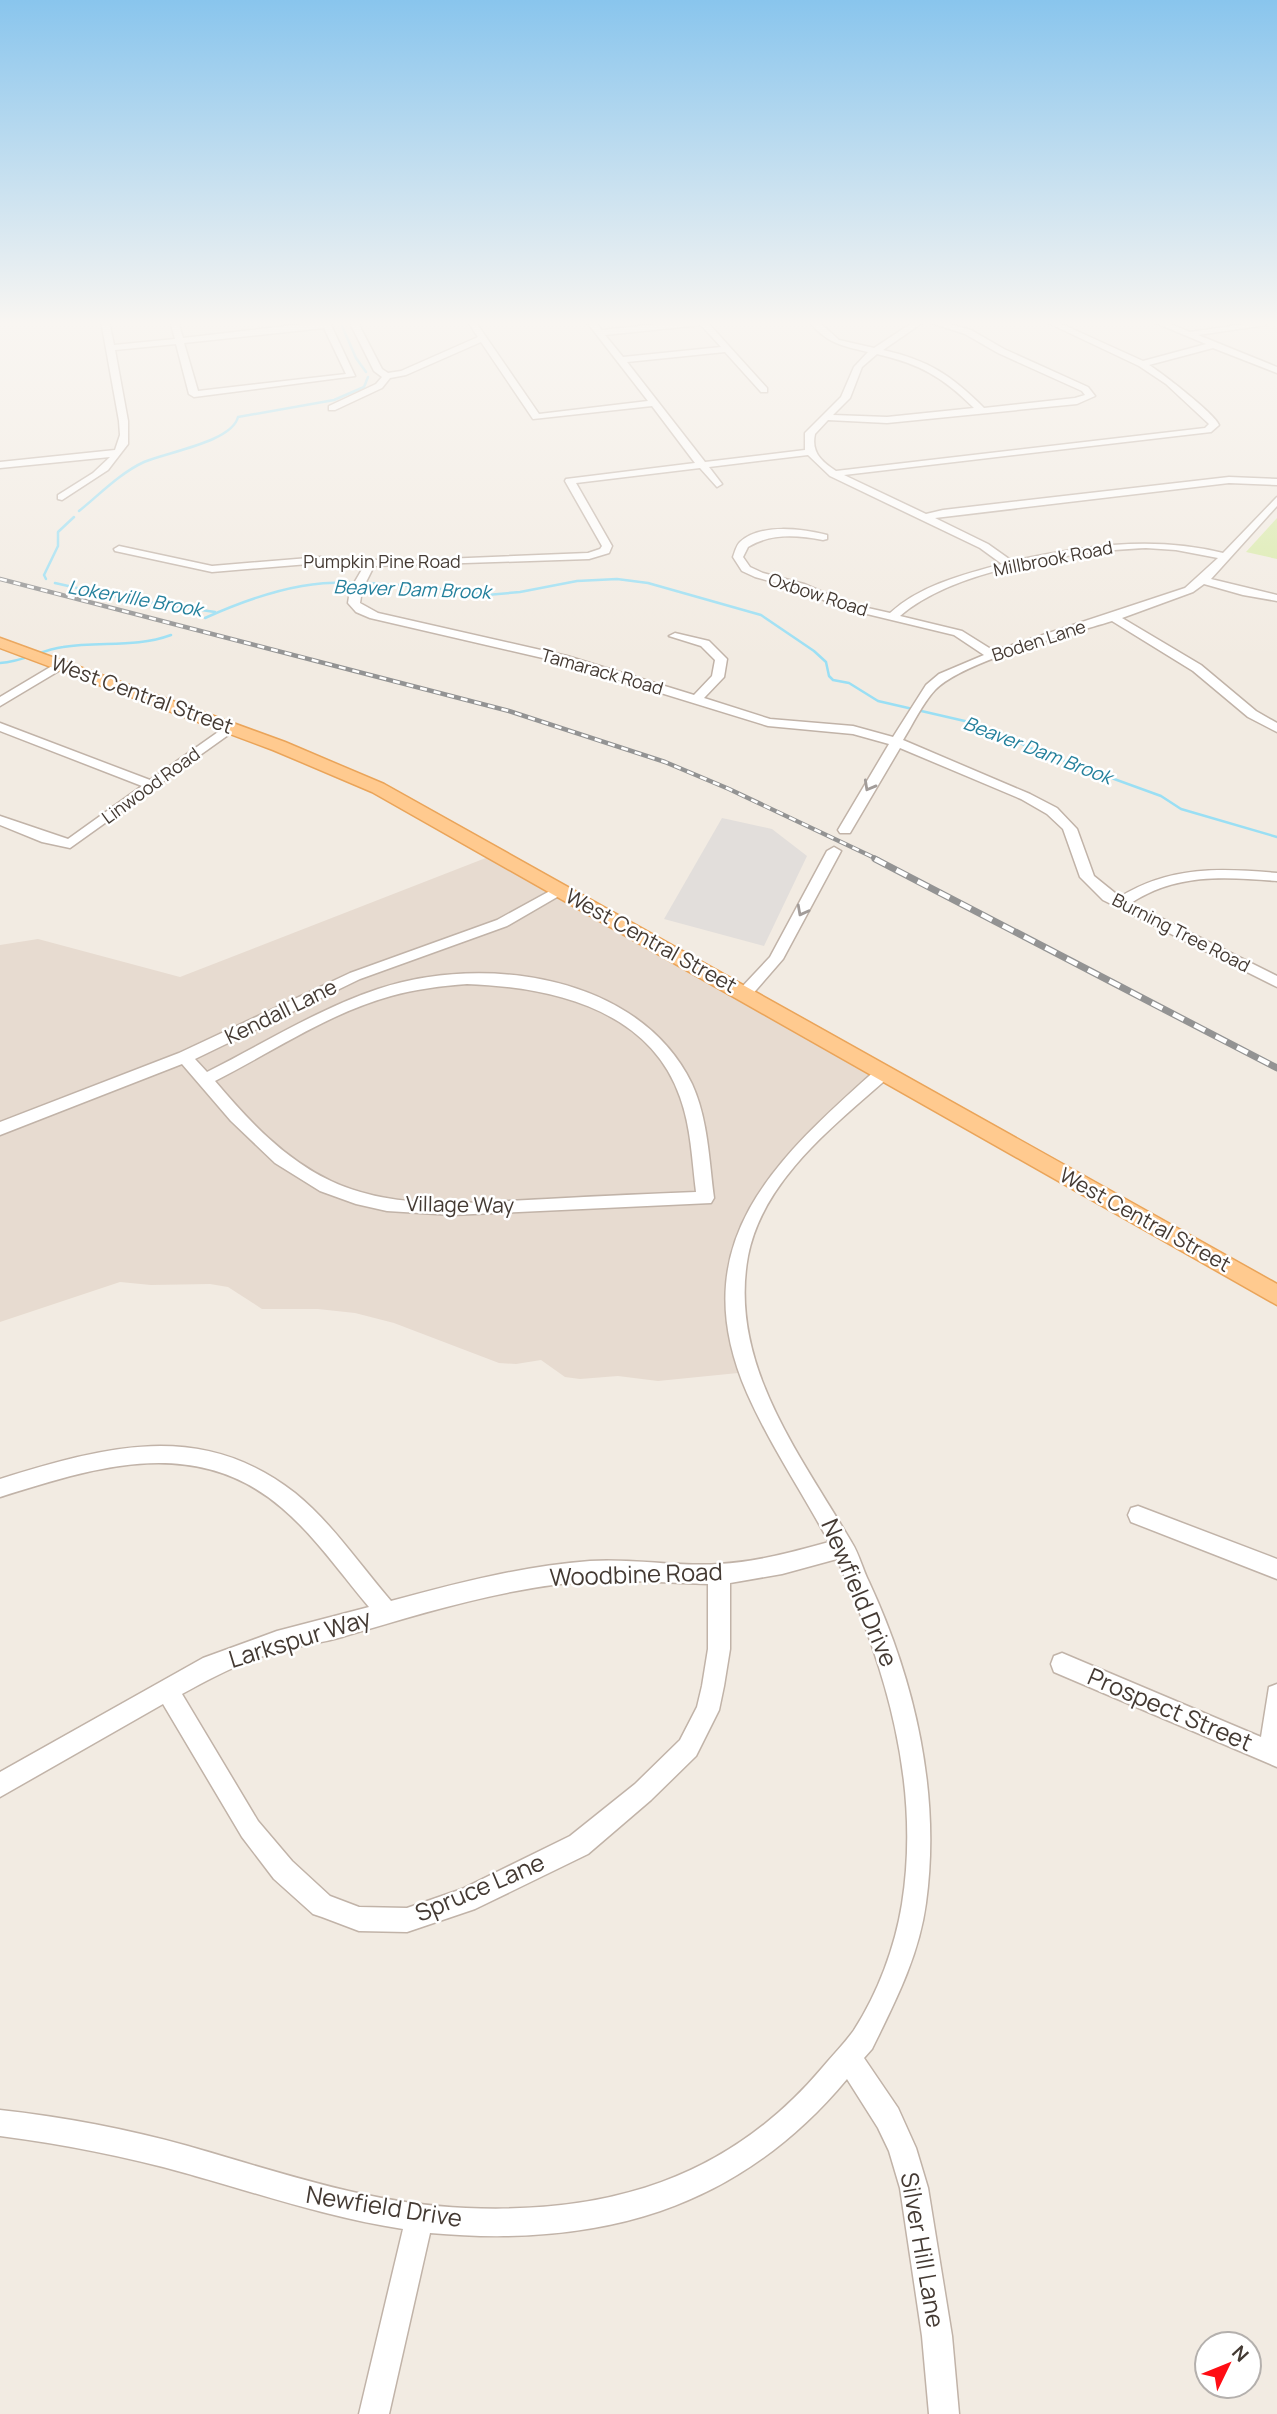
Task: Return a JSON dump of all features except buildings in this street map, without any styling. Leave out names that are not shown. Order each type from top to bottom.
[{"type":"main road","name":"West Central Street","points":[[0,643],[232,728],[378,788],[1277,1295]]},
{"type":"street","points":[[62,497],[118,453],[124,443],[125,434]]},
{"type":"street","points":[[678,434],[717,484]]},
{"type":"street","points":[[810,434],[810,452],[817,462],[834,474],[984,546],[1010,565]]},
{"type":"street","points":[[834,474],[1189,434]]},
{"type":"street","points":[[701,465],[810,452]]},
{"type":"street","points":[[0,465],[118,453]]},
{"type":"street","name":"Pumpkin Pine Road","points":[[119,549],[212,569],[321,560],[370,564],[548,560],[589,556],[605,551],[606,542],[570,481],[701,465]]},
{"type":"street","points":[[925,518],[943,513],[1229,480],[1277,482]]},
{"type":"street","name":"Boden Lane","points":[[845,830],[895,742],[936,682],[950,673],[993,655],[1181,594],[1204,580],[1277,500]]},
{"type":"street","name":"Oxbow Road","points":[[823,537],[793,533],[763,536],[743,545],[738,557],[746,569],[759,575],[792,584],[846,606],[958,633],[993,655]]},
{"type":"street","name":"Millbrook Road","points":[[892,617],[904,603],[920,594],[1010,565],[1135,545],[1183,547],[1225,557]]},
{"type":"street","name":"Tamarack Road","points":[[370,564],[359,585],[355,607],[374,616],[563,659],[780,725],[842,728],[895,742]]},
{"type":"street","points":[[1204,580],[1243,592],[1277,598]]},
{"type":"street","points":[[1113,617],[1188,661],[1252,714],[1277,728]]},
{"type":"street","points":[[675,636],[705,643],[721,659],[718,677],[696,700]]},
{"type":"street","points":[[0,702],[61,666]]},
{"type":"street","points":[[0,727],[150,785]]},
{"type":"street","name":"Linwood Road","points":[[0,820],[47,839],[70,844],[232,728]]},
{"type":"street","name":"Burning Tree Road","points":[[895,742],[1012,791],[1057,814],[1072,830],[1088,878],[1096,888],[1120,904],[1277,982]]},
{"type":"street","points":[[745,993],[776,959],[834,851]]},
{"type":"street","points":[[1120,904],[1154,883],[1179,874],[1212,872],[1277,877]]},
{"type":"street","name":"Kendall Lane","points":[[0,1129],[185,1057],[355,976],[502,923],[559,890]]},
{"type":"street","name":"Village Way","points":[[185,1057],[204,1080],[285,1161],[316,1180],[357,1196],[404,1206],[450,1209],[705,1198],[694,1114],[676,1069],[645,1035],[620,1015],[556,988],[470,978],[404,987],[354,1004],[204,1080]]},
{"type":"street","name":"Newfield Drive","points":[[0,2123],[139,2148],[314,2197],[420,2218],[465,2222],[557,2218],[622,2207],[686,2187],[726,2168],[761,2145],[825,2088],[850,2060],[888,1989],[902,1951],[919,1876],[919,1796],[902,1701],[876,1621],[844,1548],[758,1398],[740,1343],[735,1318],[735,1290],[737,1262],[744,1237],[764,1192],[806,1142],[884,1072]]},
{"type":"street","name":"Larkspur Way","points":[[0,1488],[112,1456],[163,1451],[205,1456],[250,1475],[288,1500],[387,1612],[340,1627],[277,1641],[211,1666],[0,1785]]},
{"type":"street","points":[[1138,1515],[1277,1569]]},
{"type":"street","name":"Woodbine Road","points":[[387,1612],[448,1595],[524,1579],[578,1572],[719,1574],[762,1569],[844,1548]]},
{"type":"street","name":"Spruce Lane","points":[[167,1689],[250,1829],[283,1870],[322,1905],[359,1919],[407,1920],[466,1900],[579,1845],[643,1792],[688,1748],[708,1710],[713,1686],[719,1649],[719,1574]]},
{"type":"street","name":"Prospect Street","points":[[1062,1664],[1274,1753]]},
{"type":"street","points":[[1274,1753],[1277,1695]]},
{"type":"street","name":"Silver Hill Lane","points":[[850,2060],[888,2118],[902,2148],[914,2188],[937,2336],[944,2414]]},
{"type":"street","points":[[374,2414],[420,2218]]},
{"type":"shaded area","points":[[722,818],[772,829],[807,856],[764,946],[664,919]]},
{"type":"shaded area","points":[[496,854],[884,1072],[791,1158],[737,1262],[748,1372],[658,1381],[618,1376],[580,1379],[565,1377],[541,1360],[516,1364],[499,1363],[394,1323],[355,1313],[318,1309],[262,1309],[228,1287],[210,1284],[151,1285],[120,1282],[0,1322],[0,945],[38,939],[180,977]]},
{"type":"green space","points":[[1277,518],[1277,559],[1246,552]]},
{"type":"waterway","name":"Lokerville Brook","points":[[79,511],[118,478],[144,462],[212,440],[223,434]]},
{"type":"waterway","name":"Lokerville Brook","points":[[46,579],[44,575],[58,546],[58,532],[74,517]]},
{"type":"waterway","name":"Beaver Dam Brook","points":[[205,618],[265,595],[322,584],[385,584],[487,595],[520,592],[577,581],[617,579],[648,583],[761,615],[814,651],[826,662],[829,676],[833,680],[849,683],[878,701],[982,725],[1037,751],[1161,796],[1181,809],[1277,837]]},
{"type":"waterway","name":"Lokerville Brook","points":[[55,583],[126,599],[215,612]]},
{"type":"waterway","name":"Beaver Dam Brook","points":[[0,663],[63,647],[145,642],[171,635]]},
{"type":"railway","points":[[0,579],[509,711],[665,762],[879,860]]},
{"type":"railway","points":[[875,859],[1277,1068]]}]
